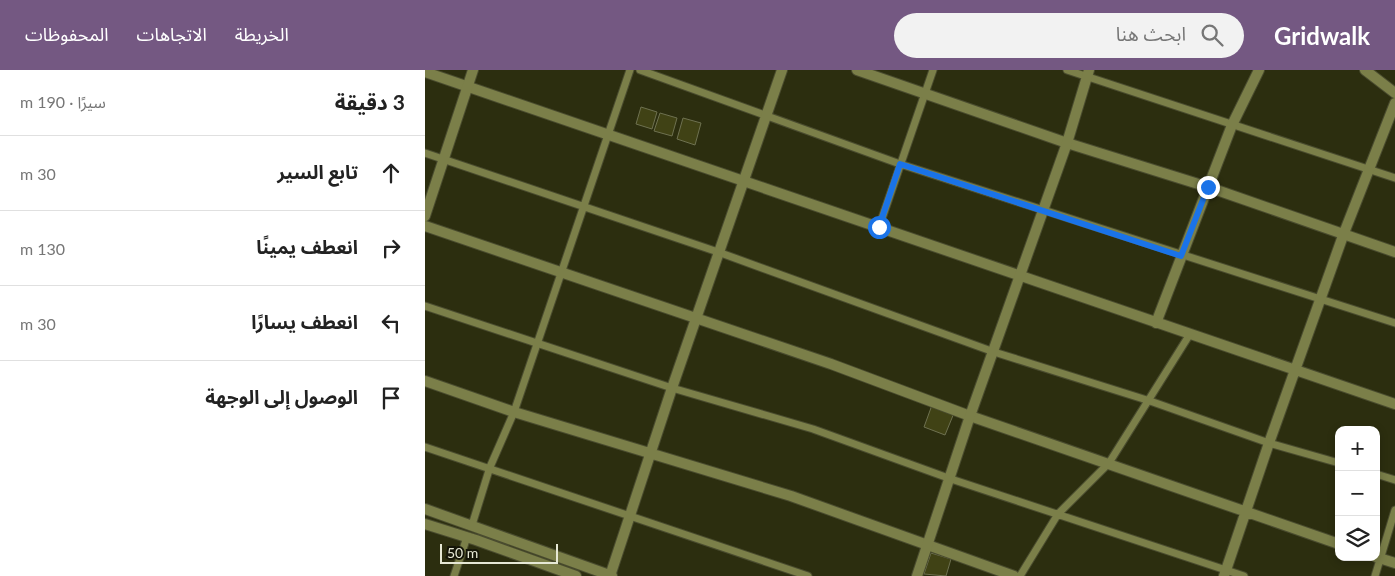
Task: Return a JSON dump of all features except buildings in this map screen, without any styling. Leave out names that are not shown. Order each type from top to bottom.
[{"type":"street","points":[[425,216],[442,159],[473,70]]},
{"type":"street","points":[[425,509],[611,576],[649,454],[782,70]]},
{"type":"street","points":[[857,70],[1067,143],[1208,187],[1395,252]]},
{"type":"street","points":[[1156,322],[1232,125],[1259,70]]},
{"type":"street","points":[[1365,70],[1395,93]]},
{"type":"street","points":[[425,72],[1395,404]]},
{"type":"street","points":[[917,576],[929,546],[970,416],[1067,143],[1087,73]]},
{"type":"street","points":[[1225,573],[1269,442],[1367,169],[1395,102]]},
{"type":"street","points":[[425,226],[831,364],[970,416],[1335,543]]},
{"type":"street","points":[[425,381],[514,412],[791,496],[1014,576]]},
{"type":"street","points":[[425,524],[576,576]]},
{"type":"street","points":[[1380,558],[1395,563]]},
{"type":"lane","points":[[473,525],[490,467],[514,412],[630,70]]},
{"type":"lane","points":[[640,70],[765,117],[900,164],[1181,256],[1395,323]]},
{"type":"lane","points":[[879,227],[933,70]]},
{"type":"lane","points":[[1067,70],[1087,73],[1232,125],[1395,178]]},
{"type":"lane","points":[[425,153],[718,252],[993,352],[1335,462]]},
{"type":"lane","points":[[425,306],[537,345],[813,430],[1225,573],[1244,576]]},
{"type":"lane","points":[[1020,576],[1057,514],[1109,463],[1150,401],[1190,334]]},
{"type":"lane","points":[[425,447],[490,467],[808,576]]},
{"type":"lane","points":[[1380,475],[1395,480]]},
{"type":"lane","points":[[1380,551],[1395,510]]},
{"type":"lane","points":[[454,576],[467,537]]},
{"type":"lane","points":[[1375,576],[1377,561]]},
{"type":"route","points":[[879,227],[900,164],[1181,256],[1208,187]]}]
